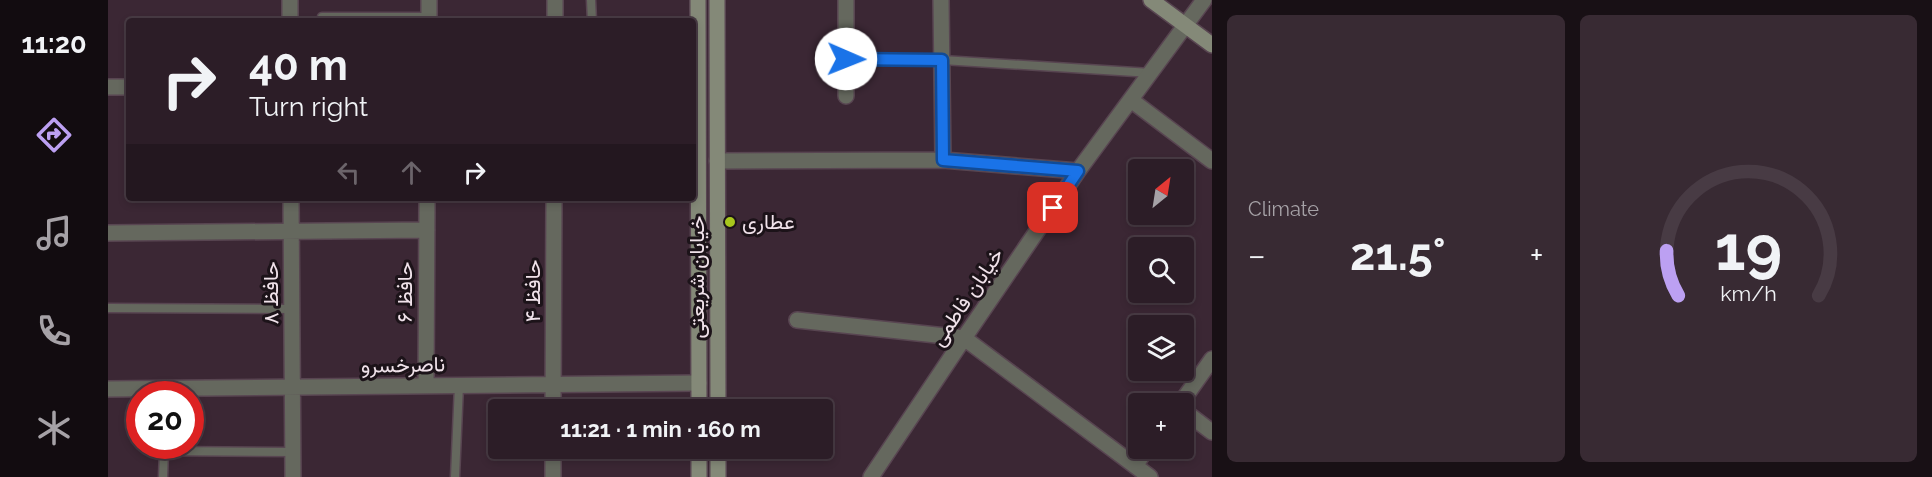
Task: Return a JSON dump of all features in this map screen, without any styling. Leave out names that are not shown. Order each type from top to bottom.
[{"type":"street","points":[[290,0],[290,18]]},
{"type":"street","points":[[429,0],[429,18]]},
{"type":"street","points":[[555,0],[555,18]]},
{"type":"street","name":"خیابان شریعتی","points":[[699,0],[699,399]]},
{"type":"street","name":"خیابان شریعتی","points":[[717,0],[718,399]]},
{"type":"street","points":[[846,0],[846,96]]},
{"type":"street","points":[[941,0],[943,160]]},
{"type":"street","points":[[1151,0],[1212,43]]},
{"type":"street","name":"خیابان فاطمی","points":[[871,477],[1078,171],[1204,0]]},
{"type":"street","points":[[108,87],[126,87]]},
{"type":"street","points":[[1131,100],[1212,161]]},
{"type":"street","points":[[717,161],[943,160],[1078,171]]},
{"type":"street","name":"حافظ ۸","points":[[291,201],[293,477]]},
{"type":"street","name":"حافظ ۶","points":[[426,386],[427,201]]},
{"type":"street","name":"حافظ ۴","points":[[553,399],[554,201]]},
{"type":"street","points":[[108,233],[427,230]]},
{"type":"street","points":[[797,320],[964,338],[1150,477]]},
{"type":"street","points":[[1188,393],[1212,359]]},
{"type":"street","name":"ناصرخسرو","points":[[108,389],[699,383]]},
{"type":"street","points":[[1194,418],[1212,432]]},
{"type":"street","points":[[553,459],[553,477]]},
{"type":"street","points":[[699,459],[699,477]]},
{"type":"street","points":[[718,459],[718,477]]},
{"type":"street","points":[[1135,466],[1140,459]]},
{"type":"lane","points":[[591,0],[592,18]]},
{"type":"lane","points":[[322,17],[376,18]]},
{"type":"lane","points":[[846,59],[942,60],[1151,73]]},
{"type":"lane","points":[[108,308],[292,309]]},
{"type":"lane","points":[[455,477],[459,385]]},
{"type":"lane","points":[[164,477],[164,451],[293,452]]},
{"type":"place","name":"عطاری","points":[[730,222]]},
{"type":"route","points":[[846,59],[942,60],[943,160],[1078,171],[1053,208]]}]
